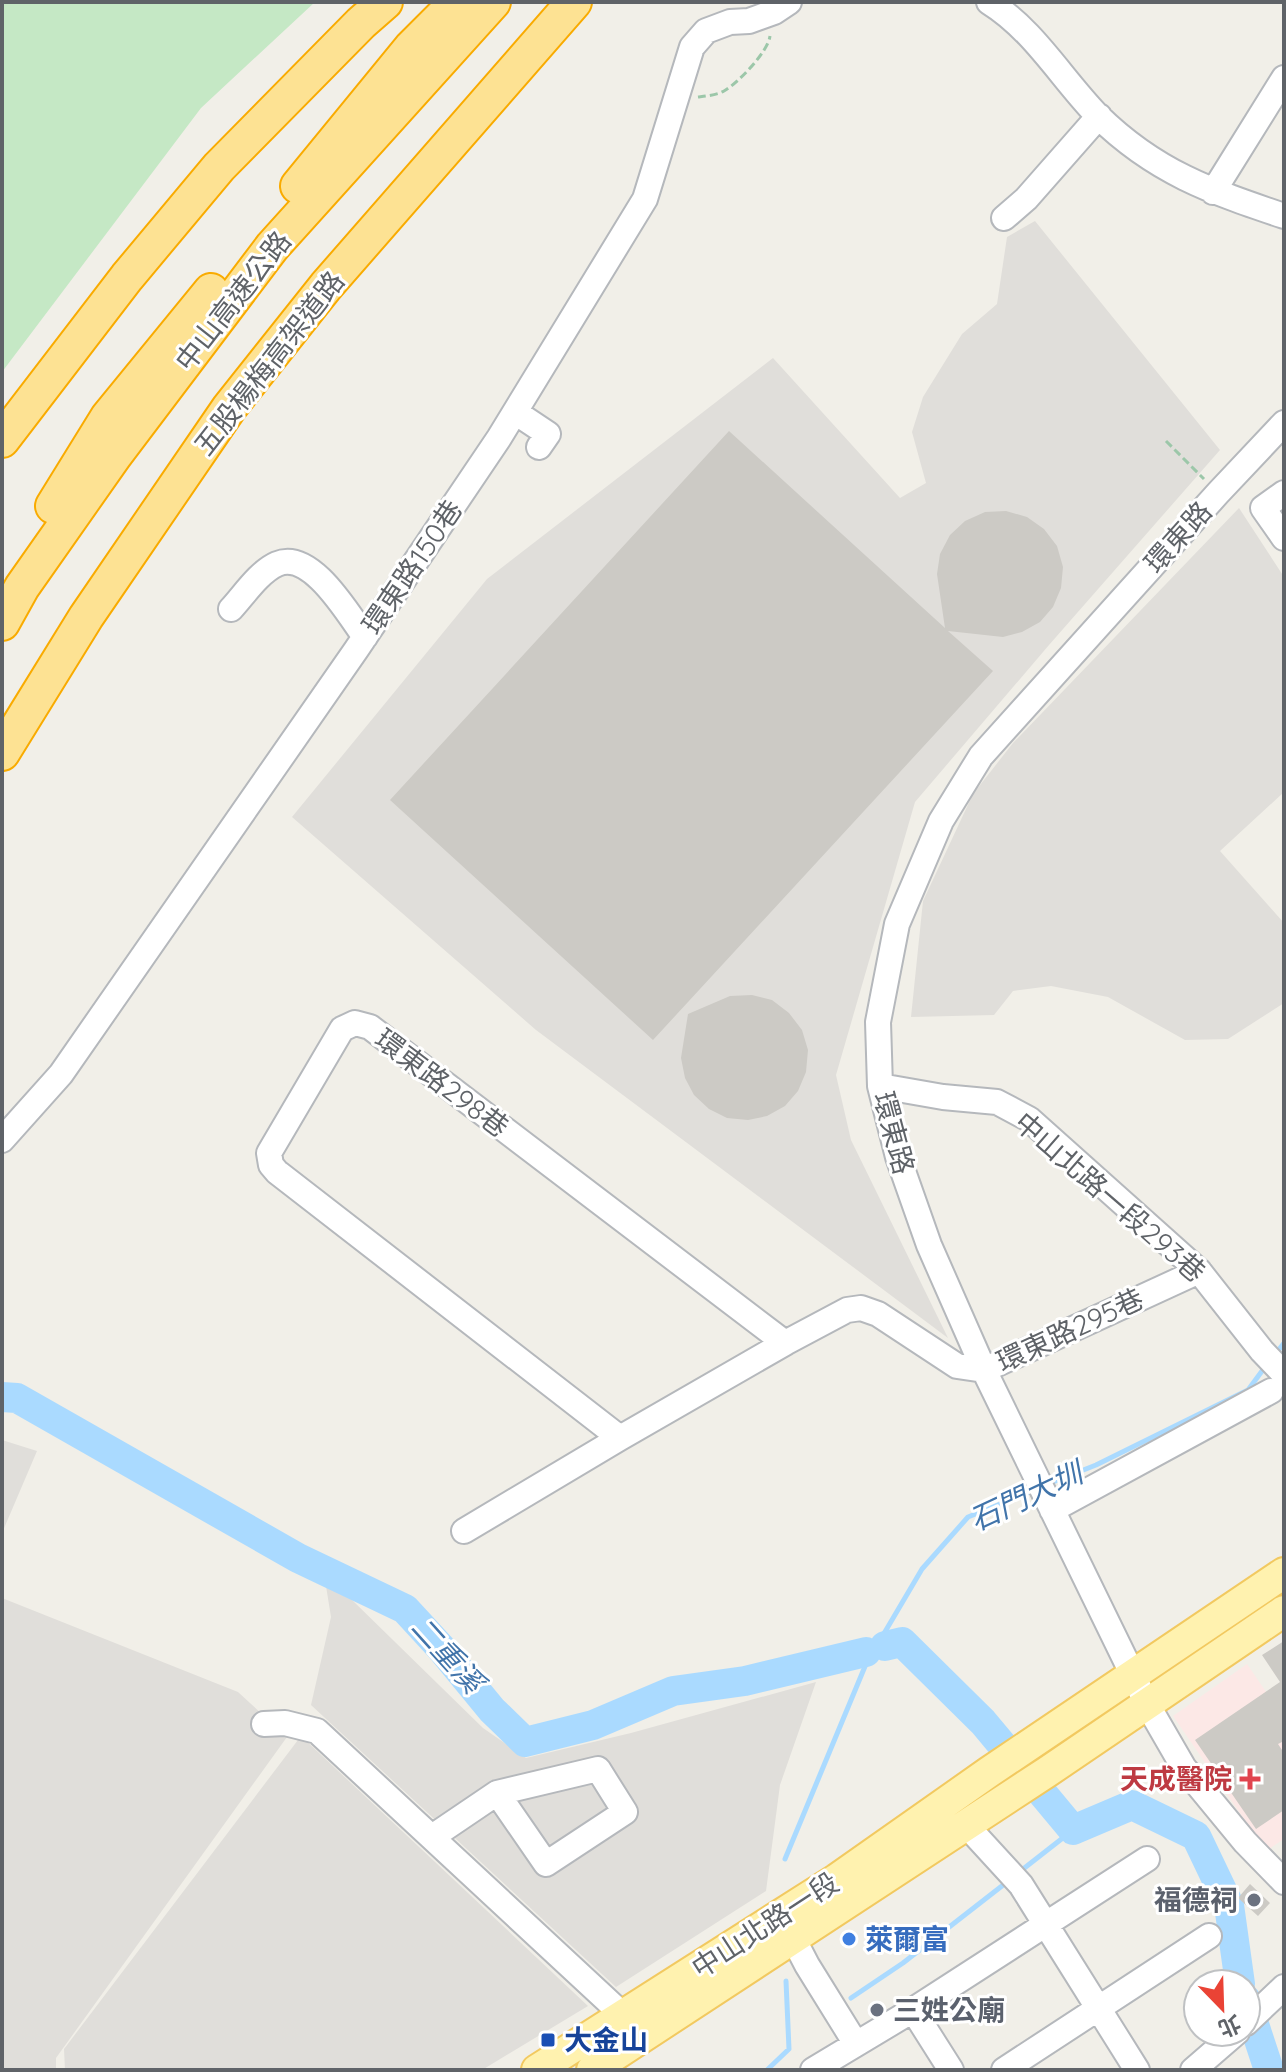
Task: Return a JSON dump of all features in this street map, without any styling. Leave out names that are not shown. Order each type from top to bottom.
[{"type":"highway","name":"中山高速公路","points":[[2,589],[108,417],[411,48],[457,2]]},
{"type":"highway","name":"中山高速公路","points":[[2,623],[22,587],[114,456],[272,247],[493,2]]},
{"type":"highway","name":"五股楊梅高架道路","points":[[2,753],[86,617],[229,408],[326,286],[574,2]]},
{"type":"highway","points":[[2,440],[108,300],[219,167],[373,12]]},
{"type":"main road","points":[[1133,1675],[1284,1573]]},
{"type":"main road","points":[[1147,1704],[1284,1611]]},
{"type":"main road","name":"中山北路一段","points":[[592,2070],[632,2028],[837,1879],[1133,1675]]},
{"type":"main road","name":"中山北路一段","points":[[537,2070],[632,2028],[793,1938],[1147,1704]]},
{"type":"street","points":[[989,2],[1010,15],[1099,116],[1166,170],[1213,192],[1284,216]]},
{"type":"street","name":"環東路150巷","points":[[2,1140],[61,1074],[365,637],[515,412],[645,199],[692,47],[706,31],[730,22],[749,21],[781,7]]},
{"type":"street","points":[[1213,192],[1284,78]]},
{"type":"street","points":[[1004,218],[1026,199],[1099,116]]},
{"type":"street","points":[[515,412],[548,434],[539,447]]},
{"type":"street","name":"環東路","points":[[1284,423],[981,756],[941,821],[897,924],[878,1022],[880,1086],[898,1157],[929,1245],[984,1370],[1147,1704],[1184,1768],[1245,1842],[1284,1882]]},
{"type":"street","points":[[1284,493],[1263,508],[1284,538]]},
{"type":"street","points":[[231,609],[267,571],[280,563],[300,565],[319,575],[365,637]]},
{"type":"street","name":"環東路298巷","points":[[620,1438],[271,1165],[269,1153],[342,1029],[355,1023],[370,1027],[785,1343]]},
{"type":"street","name":"中山北路一段293巷","points":[[880,1086],[997,1102],[1029,1119],[1199,1271],[1280,1379]]},
{"type":"street","name":"環東路295巷","points":[[984,1370],[1199,1271]]},
{"type":"street","points":[[464,1531],[620,1438],[847,1310],[861,1308],[878,1314],[957,1366],[984,1370]]},
{"type":"street","points":[[1049,1504],[1280,1379]]},
{"type":"street","points":[[264,1724],[285,1723],[317,1731],[632,2028]]},
{"type":"street","points":[[432,1837],[497,1793],[598,1769],[625,1812],[546,1864],[497,1793]]},
{"type":"street","points":[[966,1825],[1016,1878],[1137,2070]]},
{"type":"street","points":[[813,2070],[913,2010],[1147,1859]]},
{"type":"street","points":[[1004,2070],[1209,1936]]},
{"type":"street","points":[[793,1938],[856,2044]]},
{"type":"street","points":[[1262,2008],[1278,1993]]},
{"type":"street","points":[[913,2010],[951,2070]]},
{"type":"street","points":[[1193,2070],[1219,2048]]},
{"type":"path","points":[[676,104],[723,92],[743,76],[769,44],[781,7]]},
{"type":"path","points":[[1166,441],[1218,493]]},
{"type":"shaded area","points":[[1035,221],[1220,450],[915,802],[836,1075],[851,1140],[948,1338],[536,1030],[292,817],[487,579],[773,358],[900,498],[926,483],[912,432],[923,397],[962,334],[997,304],[1007,237]]},
{"type":"shaded area","points":[[1239,508],[1284,577],[1284,792],[1220,851],[1284,923],[1284,1003],[1228,1039],[1185,1040],[1108,997],[1051,986],[1013,991],[994,1015],[911,1017],[923,901],[973,794],[1013,743]]},
{"type":"shaded area","points":[[2,1440],[37,1451],[2,1533]]},
{"type":"shaded area","points":[[326,1586],[350,1598],[483,1728],[526,1758],[631,1733],[816,1682],[780,1785],[766,1891],[616,1987],[311,1705],[331,1617]]},
{"type":"shaded area","points":[[2,1598],[238,1692],[287,1737],[56,2058],[56,2070],[2,2070]]},
{"type":"shaded area","name":"天成醫院","points":[[1247,1664],[1284,1718],[1284,1839],[1266,1851],[1173,1716]]},
{"type":"shaded area","points":[[301,1736],[588,2006],[482,2070],[65,2070],[64,2049]]},
{"type":"green space","points":[[2,2],[315,2],[201,108],[2,372]]},
{"type":"building","points":[[729,431],[945,628],[937,574],[940,554],[950,535],[965,521],[985,512],[1006,511],[1027,517],[1044,529],[1057,546],[1063,567],[1061,588],[1053,607],[1040,622],[1022,632],[1003,637],[948,631],[993,671],[653,1040],[390,800]]},
{"type":"building","points":[[752,995],[772,1000],[789,1013],[802,1030],[808,1050],[806,1072],[798,1091],[785,1106],[767,1116],[748,1120],[727,1118],[709,1109],[694,1095],[685,1078],[681,1058],[688,1014],[730,996]]},
{"type":"building","name":"天成醫院","points":[[1284,1641],[1284,1741],[1278,1744],[1284,1753],[1284,1810],[1256,1829],[1195,1740],[1280,1682],[1262,1655]]},
{"type":"building","name":"福德祠","points":[[1250,1884],[1270,1903],[1258,1916],[1238,1898]]},
{"type":"waterway","name":"石門大圳","points":[[1274,1356],[1284,1343]]},
{"type":"waterway","name":"石門大圳","points":[[1048,1484],[1096,1465],[1248,1390],[1265,1367]]},
{"type":"waterway","name":"二重溪","points":[[2,1397],[17,1398],[298,1558],[405,1609],[492,1710],[525,1742],[593,1725],[673,1691],[745,1681],[866,1652]]},
{"type":"waterway","name":"石門大圳","points":[[785,1859],[866,1664],[922,1569],[968,1517],[1035,1490]]},
{"type":"waterway","name":"二重溪","points":[[885,1646],[902,1642],[983,1722],[1073,1830],[1132,1805],[1196,1836],[1229,1905],[1238,1968]]},
{"type":"waterway","points":[[1018,1873],[1073,1830]]},
{"type":"waterway","points":[[851,1998],[903,1963],[1007,1882]]},
{"type":"waterway","name":"石門大圳","points":[[767,2070],[789,2049],[786,1981]]},
{"type":"waterway","name":"二重溪","points":[[1262,2048],[1269,2070]]},
{"type":"place","name":"天成醫院","points":[[1250,1779]]},
{"type":"place","name":"福德祠","points":[[1254,1900]]},
{"type":"place","name":"萊爾富","points":[[849,1939]]},
{"type":"place","name":"三姓公廟","points":[[877,2010]]},
{"type":"place","name":"大金山","points":[[548,2040]]}]
